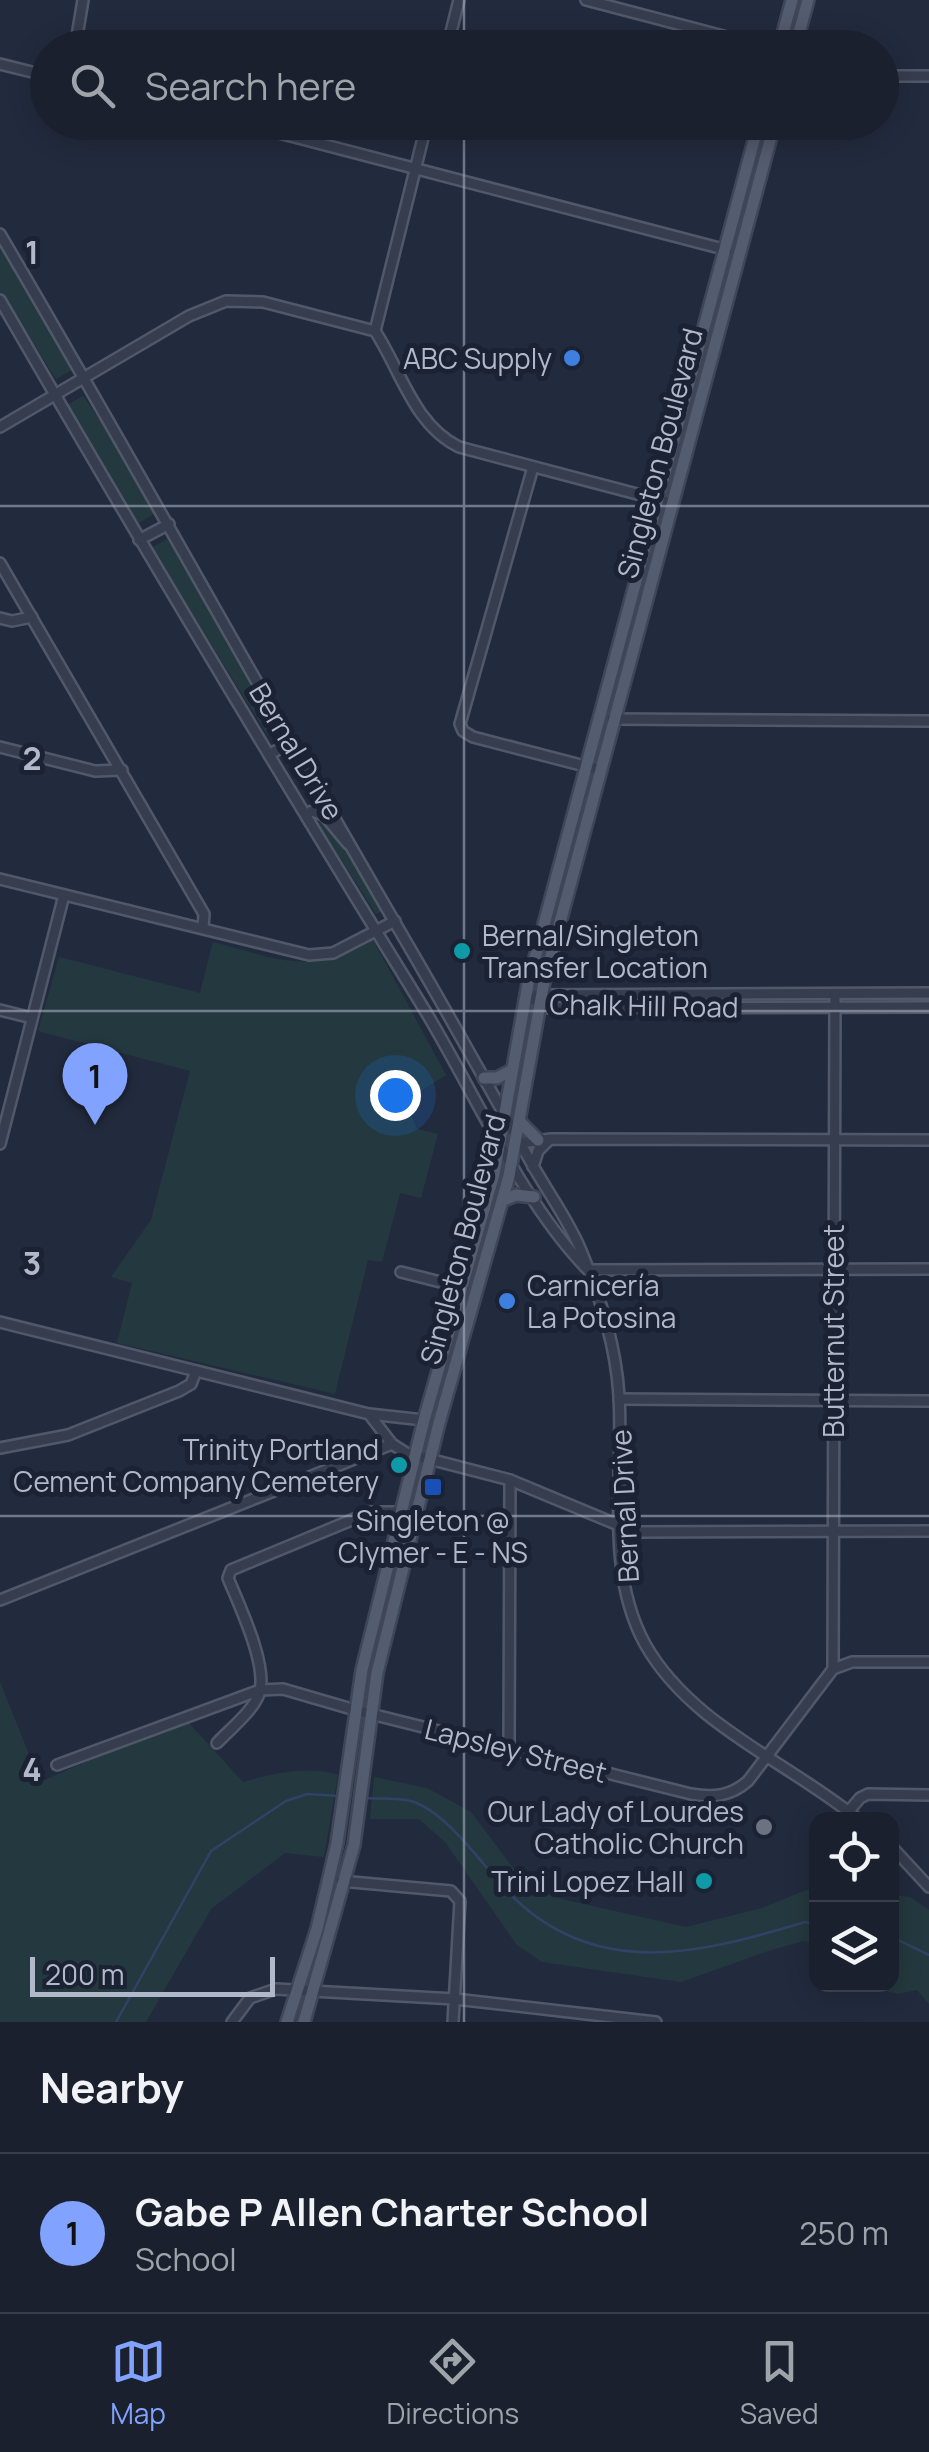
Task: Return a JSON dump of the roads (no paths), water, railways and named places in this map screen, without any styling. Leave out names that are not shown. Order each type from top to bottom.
[{"type":"main road","points":[[784,30],[792,0]]},
{"type":"main road","points":[[800,30],[808,0]]},
{"type":"main road","name":"Singleton Boulevard","points":[[288,2022],[329,1879],[343,1813],[355,1710],[415,1456],[501,1144],[525,995],[754,140]]},
{"type":"main road","name":"Singleton Boulevard","points":[[304,2022],[346,1882],[360,1813],[370,1714],[416,1515],[519,1140],[540,1000],[770,140]]},
{"type":"main road","points":[[674,433],[689,437]]},
{"type":"main road","points":[[484,1078],[496,1078],[512,1070]]},
{"type":"main road","points":[[520,1122],[545,1139]]},
{"type":"main road","points":[[504,1200],[516,1194],[534,1196]]},
{"type":"street","points":[[78,30],[83,0]]},
{"type":"street","points":[[452,30],[459,0]]},
{"type":"street","points":[[586,0],[700,30]]},
{"type":"street","points":[[0,64],[30,72]]},
{"type":"street","points":[[899,76],[929,76]]},
{"type":"street","points":[[305,140],[740,254]]},
{"type":"street","points":[[423,140],[375,331],[424,420],[443,439],[459,447],[671,503]]},
{"type":"street","name":"Bernal Drive","points":[[0,234],[202,580],[242,660],[354,848],[580,1247],[615,1354],[620,1399],[623,1578],[636,1624],[657,1662],[692,1702],[849,1811]]},
{"type":"street","name":"Bernal Drive","points":[[0,300],[139,540],[438,1032],[512,1163],[570,1251],[588,1270]]},
{"type":"street","points":[[0,427],[189,316],[226,301],[263,302],[375,331]]},
{"type":"street","points":[[533,466],[460,716],[462,730],[473,738],[600,770]]},
{"type":"street","points":[[139,540],[169,524]]},
{"type":"street","points":[[0,563],[204,914],[203,928]]},
{"type":"street","points":[[0,618],[12,621],[32,616]]},
{"type":"street","points":[[597,717],[929,721]]},
{"type":"street","points":[[269,756],[292,741]]},
{"type":"street","points":[[0,746],[95,771],[122,770]]},
{"type":"street","points":[[307,814],[312,811],[324,815],[354,848]]},
{"type":"street","points":[[0,878],[308,955],[333,953],[395,921]]},
{"type":"street","points":[[0,1144],[64,895]]},
{"type":"street","name":"Chalk Hill Road","points":[[525,995],[540,1000],[929,993]]},
{"type":"street","name":"Butternut Street","points":[[833,1669],[835,994]]},
{"type":"street","name":"Chalk Hill Road","points":[[540,1000],[549,1008],[929,1007]]},
{"type":"street","points":[[0,1010],[32,1018]]},
{"type":"street","points":[[534,1166],[545,1139]]},
{"type":"street","points":[[519,1140],[929,1140]]},
{"type":"street","points":[[588,1270],[929,1269]]},
{"type":"street","points":[[401,1272],[476,1291]]},
{"type":"street","points":[[0,1322],[369,1414],[424,1420]]},
{"type":"street","points":[[0,1448],[68,1435],[180,1392],[191,1384],[196,1371]]},
{"type":"street","points":[[620,1399],[929,1400]]},
{"type":"street","points":[[369,1414],[392,1444],[415,1456],[510,1480],[635,1532],[929,1531]]},
{"type":"street","points":[[0,1600],[392,1444]]},
{"type":"street","points":[[510,1480],[510,1748]]},
{"type":"street","points":[[216,1743],[248,1709],[260,1690],[262,1673],[228,1578],[235,1566],[371,1512],[416,1515]]},
{"type":"street","points":[[833,1669],[852,1662],[929,1662]]},
{"type":"street","name":"Lapsley Street","points":[[57,1765],[260,1690],[283,1689],[703,1796],[738,1790],[833,1669]]},
{"type":"street","points":[[849,1811],[868,1794],[929,1794]]},
{"type":"street","points":[[899,1855],[929,1887]]},
{"type":"street","points":[[329,1879],[451,1891],[460,1901],[454,2022]]},
{"type":"street","points":[[232,2022],[250,1998],[263,1992],[298,1990],[455,1999],[656,2022]]},
{"type":"waterway","points":[[116,2022],[211,1851],[286,1801],[307,1794],[338,1796]]},
{"type":"waterway","points":[[366,1798],[406,1800],[425,1807],[452,1828],[511,1895],[544,1922],[579,1940],[615,1950],[689,1950],[809,1923]]},
{"type":"waterway","points":[[899,1940],[929,1955]]},
{"type":"place","name":"ABC Supply","points":[[572,358]]},
{"type":"place","name":"Bernal/Singleton Transfer Location","points":[[462,951]]},
{"type":"place","name":"Gabe P Allen Charter School","points":[[95,1125]]},
{"type":"place","name":"Carnicería La Potosina","points":[[507,1301]]},
{"type":"place","name":"Trinity Portland Cement Company Cemetery","points":[[399,1465]]},
{"type":"place","name":"Singleton @ Clymer - E - NS","points":[[433,1487]]},
{"type":"place","name":"Our Lady of Lourdes Catholic Church","points":[[764,1827]]},
{"type":"place","name":"Trini Lopez Hall","points":[[704,1881]]}]
